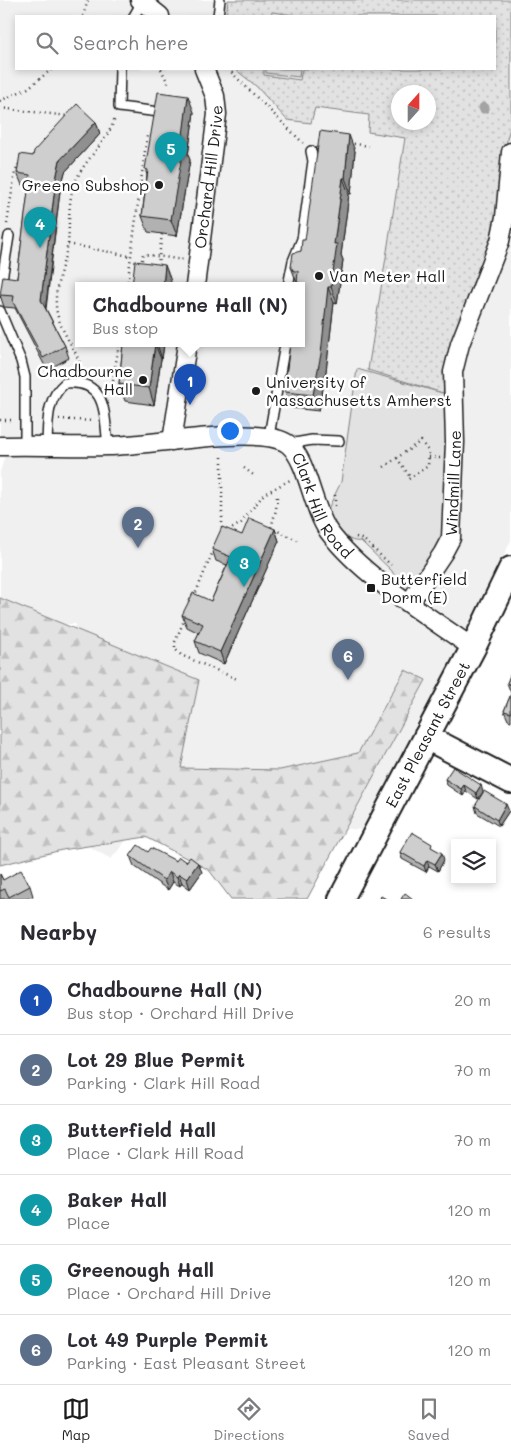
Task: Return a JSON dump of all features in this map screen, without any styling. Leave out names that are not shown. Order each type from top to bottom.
[{"type":"main road","name":"East Pleasant Street","points":[[341,899],[473,648],[511,569]]},
{"type":"main road","points":[[426,737],[511,781]]},
{"type":"street","name":"Orchard Hill Drive","points":[[196,282],[217,114],[215,96],[204,70]]},
{"type":"street","name":"Windmill Lane","points":[[410,602],[451,538],[455,442],[453,372],[460,344],[500,241],[505,217],[511,152]]},
{"type":"street","points":[[172,441],[187,347]]},
{"type":"street","name":"Clark Hill Road","points":[[0,446],[108,446],[269,436],[289,444],[295,451],[317,511],[329,532],[362,566],[473,648]]},
{"type":"lane","points":[[218,15],[220,0]]},
{"type":"lane","points":[[120,70],[119,107],[159,112]]},
{"type":"lane","points":[[289,282],[293,261],[302,239],[311,173],[311,151]]},
{"type":"lane","points":[[0,292],[9,236]]},
{"type":"lane","points":[[0,311],[21,361],[25,377],[25,446]]},
{"type":"lane","points":[[269,436],[284,347]]},
{"type":"lane","points":[[47,445],[48,420],[54,395],[65,383],[77,382],[90,386],[97,391],[101,400],[108,446]]},
{"type":"lane","points":[[289,444],[312,440],[339,441]]},
{"type":"path","points":[[83,15],[88,0]]},
{"type":"path","points":[[0,101],[28,88],[51,70]]},
{"type":"path","points":[[162,70],[168,83]]},
{"type":"path","points":[[229,70],[311,151]]},
{"type":"path","points":[[81,367],[77,354],[58,318],[56,306],[68,244],[72,194],[76,178],[109,134],[119,107]]},
{"type":"path","points":[[0,108],[72,116],[66,123]]},
{"type":"path","points":[[127,282],[147,136],[156,136],[159,112]]},
{"type":"path","points":[[342,142],[369,146]]},
{"type":"path","points":[[9,236],[5,236],[13,180],[16,166],[22,161]]},
{"type":"path","points":[[158,271],[162,234]]},
{"type":"path","points":[[68,244],[130,256]]},
{"type":"path","points":[[130,264],[141,265],[143,254],[188,260]]},
{"type":"path","points":[[107,389],[113,381],[119,347]]},
{"type":"path","points":[[56,419],[98,421]]},
{"type":"path","points":[[0,420],[19,420]]},
{"type":"path","points":[[384,467],[421,441],[429,452],[428,466],[409,479],[397,458]]},
{"type":"path","points":[[222,457],[223,528],[219,536],[241,523],[264,494],[277,485],[305,474]]},
{"type":"path","points":[[244,468],[256,477]]},
{"type":"path","points":[[335,495],[337,513]]},
{"type":"path","points":[[277,498],[271,528],[297,540]]},
{"type":"path","points":[[353,535],[391,565]]},
{"type":"path","points":[[194,598],[216,545]]},
{"type":"path","points":[[186,615],[175,642],[175,649],[181,655],[236,679]]},
{"type":"shaded area","name":"University of Massachusetts Amherst","points":[[0,0],[511,0],[511,540],[484,600],[363,830],[151,810],[111,859],[8,800],[76,624],[0,625],[0,472],[10,438],[0,438]]},
{"type":"green space","points":[[228,0],[511,0],[511,124],[507,139],[498,218],[446,394],[368,370],[405,138],[368,132],[369,115],[315,108],[311,123],[287,120],[256,86],[236,70],[264,70],[264,75],[300,80],[302,70],[496,70],[496,15],[294,15],[272,12],[271,15],[226,15]]},
{"type":"green space","points":[[266,70],[300,70],[299,77],[266,73]]},
{"type":"green space","points":[[357,369],[446,394],[449,436],[444,534],[439,545],[412,584],[405,586],[398,583],[392,571],[361,541],[350,539],[340,532],[327,511],[341,482]]},
{"type":"green space","points":[[0,598],[199,680],[181,768],[280,770],[358,753],[405,670],[426,680],[307,899],[231,899],[209,870],[146,837],[62,850],[0,865]]},
{"type":"building","points":[[158,92],[188,96],[182,143],[184,143],[171,220],[142,216],[148,170],[145,169]]},
{"type":"building","points":[[77,104],[96,122],[60,160],[41,300],[65,346],[43,358],[13,302],[14,296],[0,295],[3,276],[17,278],[30,175],[17,173],[20,154],[33,156],[34,151]]},
{"type":"building","name":"Van Meter Hall","points":[[320,131],[349,135],[345,178],[343,178],[334,244],[337,244],[331,287],[328,287],[321,354],[313,395],[285,392],[290,347],[305,347],[305,282],[297,282],[298,271],[294,271],[291,267],[293,253],[301,251],[302,240],[305,240]]},
{"type":"building","points":[[135,261],[165,265],[163,282],[132,282]]},
{"type":"building","points":[[123,347],[155,347],[149,388],[119,384]]},
{"type":"building","points":[[249,518],[275,529],[220,652],[195,641],[203,624],[182,615],[193,593],[211,601],[231,557],[212,549],[222,527],[242,535]]},
{"type":"building","points":[[511,673],[511,685],[507,683]]},
{"type":"building","points":[[511,694],[511,713],[504,711]]},
{"type":"building","points":[[453,767],[481,785],[476,793],[464,785],[461,789],[445,779]]},
{"type":"building","points":[[484,791],[506,804],[497,820],[475,806]]},
{"type":"building","points":[[412,832],[432,844],[431,847],[442,853],[435,864],[427,860],[424,866],[400,852]]},
{"type":"building","points":[[138,845],[148,852],[151,848],[176,861],[179,857],[186,862],[190,857],[198,863],[187,879],[179,874],[177,877],[170,872],[164,880],[130,856]]},
{"type":"building","points":[[21,870],[30,886],[9,897],[5,889],[0,891],[0,874],[3,880]]},
{"type":"building","points":[[405,893],[413,899],[401,899]]},
{"type":"place","name":"Greenough Hall","points":[[171,173]]},
{"type":"place","name":"Greeno Subshop","points":[[159,185]]},
{"type":"place","name":"Baker Hall","points":[[40,248]]},
{"type":"place","name":"Van Meter Hall","points":[[319,276]]},
{"type":"place","name":"Chadbourne Hall","points":[[143,380]]},
{"type":"place","name":"University of Massachusetts Amherst","points":[[256,391]]},
{"type":"place","name":"Chadbourne Hall (N)","points":[[190,405]]},
{"type":"place","name":"Lot 29 Blue Permit","points":[[138,548]]},
{"type":"place","name":"Butterfield Hall","points":[[244,587]]},
{"type":"place","name":"Butterfield Dorm (E)","points":[[371,588]]},
{"type":"place","name":"Lot 49 Purple Permit","points":[[348,680]]}]
